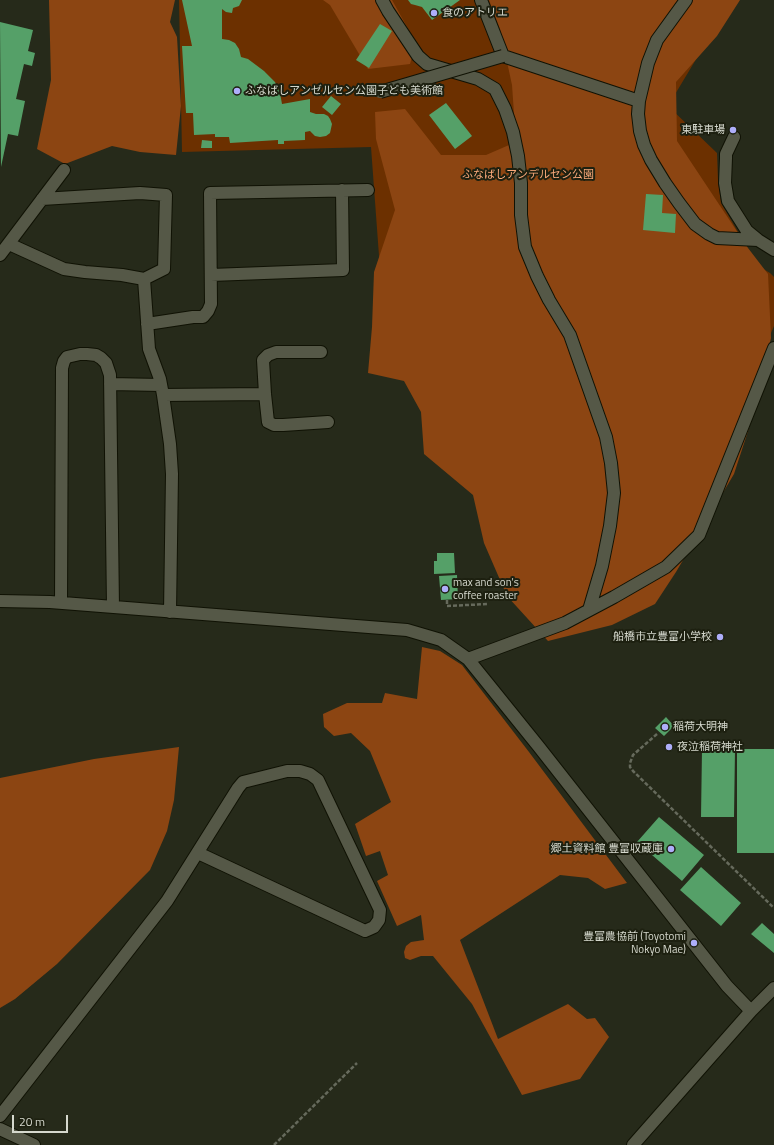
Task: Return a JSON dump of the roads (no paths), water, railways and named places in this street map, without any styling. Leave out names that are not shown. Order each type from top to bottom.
[{"type":"street","points":[[382,0],[418,56],[427,64],[478,79],[495,89],[506,109],[513,132],[521,183],[521,215],[525,247],[549,300],[570,335],[606,437],[611,463],[614,493],[610,526],[602,566],[589,610]]},
{"type":"street","points":[[481,0],[503,56]]},
{"type":"street","points":[[686,0],[657,40],[648,63],[639,100],[638,114],[640,131],[644,145],[665,183],[694,224],[717,238],[758,240]]},
{"type":"street","points":[[380,92],[503,56],[639,100]]},
{"type":"street","points":[[734,137],[726,154],[724,183],[728,201],[747,231],[774,250]]},
{"type":"street","points":[[0,255],[64,170]]},
{"type":"street","points":[[211,275],[343,270],[342,190]]},
{"type":"street","points":[[147,324],[193,317],[203,317],[208,311],[211,304],[210,193],[368,190]]},
{"type":"street","points":[[9,244],[64,269],[144,278],[164,269],[166,195],[140,193],[42,199]]},
{"type":"street","points":[[144,278],[149,349],[162,390],[170,444],[172,474],[170,612]]},
{"type":"street","points":[[468,659],[565,623],[666,567],[699,535],[774,348]]},
{"type":"street","points":[[322,352],[276,352],[268,355],[263,360],[265,394],[268,422],[283,425],[328,422]]},
{"type":"street","points":[[61,603],[62,368],[64,361],[68,357],[80,354],[96,356],[106,363],[110,384],[113,607]]},
{"type":"street","points":[[110,384],[162,390],[265,394]]},
{"type":"street","points":[[0,601],[61,603],[407,630],[441,640],[468,659],[539,746],[727,986],[751,1011]]},
{"type":"street","points":[[0,1116],[167,902],[238,788],[243,782],[287,771],[300,771],[310,774],[318,780],[380,910],[379,920],[374,927],[365,931],[198,853]]},
{"type":"street","points":[[633,1145],[751,1011],[774,988]]},
{"type":"street","points":[[0,1129],[34,1145]]},
{"type":"place","name":"食のアトリエ","points":[[434,13]]},
{"type":"place","name":"ふなばしアンゼルセン公園子ども美術館","points":[[237,91]]},
{"type":"place","name":"東駐車場","points":[[733,130]]},
{"type":"place","name":"max and son's coffee roaster","points":[[445,589]]},
{"type":"place","name":"船橋市立豊富小学校","points":[[720,637]]},
{"type":"place","name":"稲荷大明神","points":[[665,727]]},
{"type":"place","name":"夜泣稲荷神社","points":[[669,747]]},
{"type":"place","name":"郷土資料館 豊富収蔵庫","points":[[671,849]]},
{"type":"place","name":"豊富農協前 (Toyotomi Nokyo Mae)","points":[[694,943]]},
{"type":"park label","name":"ふなばしアンデルセン公園","points":[[528,175]]}]
